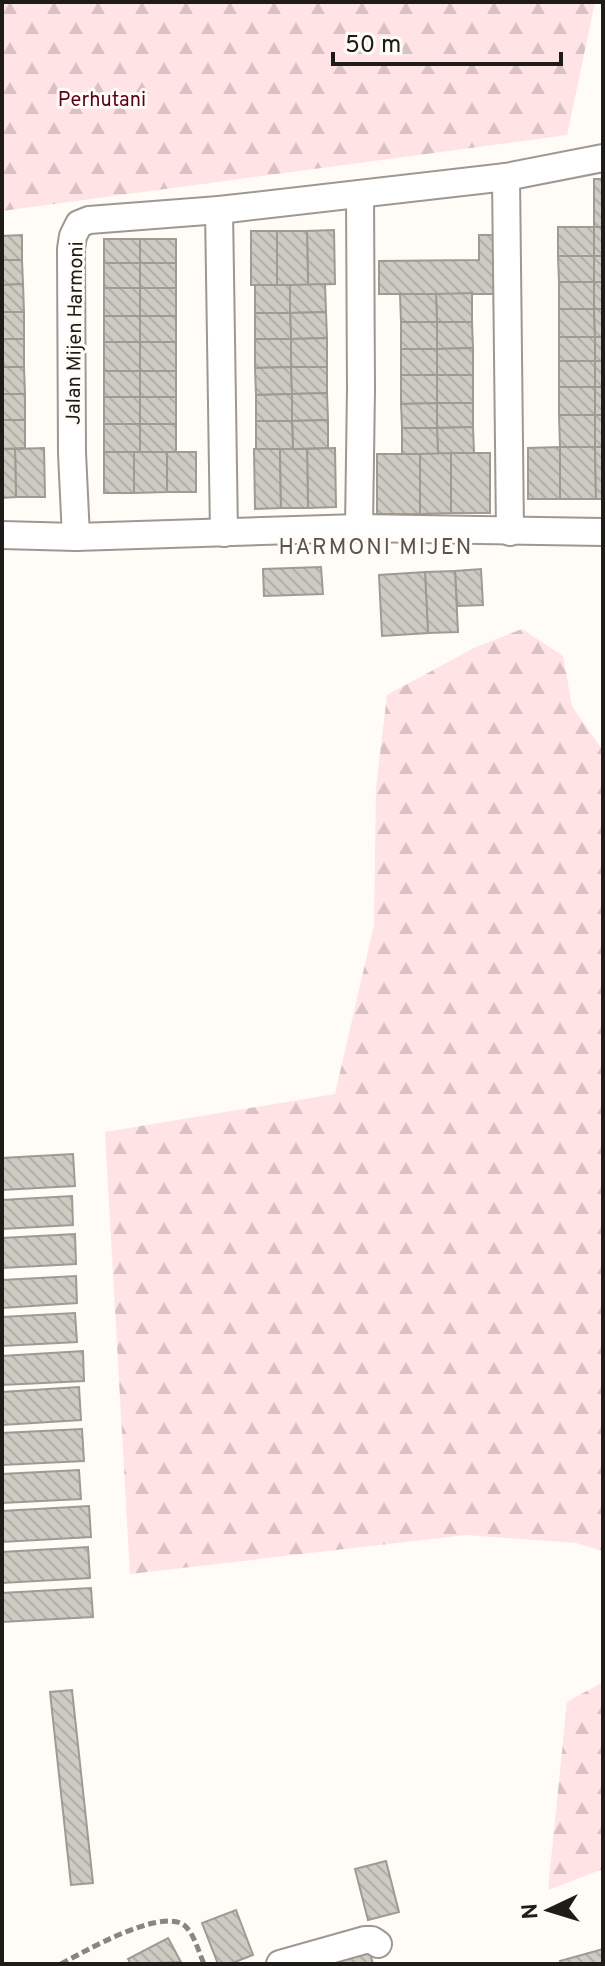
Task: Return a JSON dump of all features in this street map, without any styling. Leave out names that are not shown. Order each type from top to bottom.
[{"type":"street","name":"Jalan Mijen Harmoni","points":[[76,537],[72,453],[73,236],[79,224],[89,220],[219,210],[506,177],[603,158]]},
{"type":"street","points":[[506,177],[510,532]]},
{"type":"street","points":[[359,528],[360,194]]},
{"type":"street","points":[[219,210],[224,533]]},
{"type":"street","points":[[2,535],[76,537],[359,528],[603,532]]},
{"type":"street","points":[[280,1964],[365,1940],[378,1944]]},
{"type":"path","points":[[61,1964],[137,1928],[171,1921],[188,1928],[204,1964]]},
{"type":"green space","name":"Perhutani","points":[[2,2],[595,2],[567,135],[2,211]]},
{"type":"green space","points":[[522,629],[563,656],[572,706],[603,751],[603,1551],[576,1543],[466,1535],[130,1574],[105,1132],[335,1094],[374,925],[376,788],[387,695],[474,648]]},
{"type":"green space","points":[[603,1682],[603,1869],[548,1890],[567,1702]]},
{"type":"building","points":[[594,179],[603,179],[603,227],[594,227]]},
{"type":"building","points":[[558,227],[594,227],[594,256],[558,256]]},
{"type":"building","points":[[594,227],[603,227],[603,256],[594,256]]},
{"type":"building","points":[[334,230],[335,284],[308,285],[307,231]]},
{"type":"building","points":[[251,231],[277,231],[277,285],[251,285]]},
{"type":"building","points":[[277,231],[307,231],[308,285],[277,285]]},
{"type":"building","points":[[22,235],[22,260],[2,260],[2,236]]},
{"type":"building","points":[[479,235],[499,235],[499,294],[379,294],[379,261],[479,260]]},
{"type":"building","points":[[104,239],[140,239],[140,263],[104,263]]},
{"type":"building","points":[[140,239],[176,239],[176,263],[140,263]]},
{"type":"building","points":[[558,256],[594,256],[594,282],[559,282]]},
{"type":"building","points":[[594,256],[603,256],[603,282],[594,282]]},
{"type":"building","points":[[2,260],[22,260],[23,284],[2,285]]},
{"type":"building","points":[[104,263],[140,263],[140,288],[104,288]]},
{"type":"building","points":[[140,263],[176,263],[176,288],[140,288]]},
{"type":"building","points":[[559,282],[594,282],[594,309],[559,309]]},
{"type":"building","points":[[594,282],[603,282],[603,309],[594,309]]},
{"type":"building","points":[[23,284],[24,312],[2,312],[2,285]]},
{"type":"building","points":[[325,284],[326,312],[290,313],[290,285]]},
{"type":"building","points":[[255,285],[290,285],[290,313],[255,313]]},
{"type":"building","points":[[104,288],[140,288],[140,316],[104,316]]},
{"type":"building","points":[[140,288],[176,288],[176,316],[140,316]]},
{"type":"building","points":[[472,293],[472,322],[437,322],[436,294]]},
{"type":"building","points":[[400,294],[436,294],[437,322],[401,322]]},
{"type":"building","points":[[559,309],[594,309],[595,337],[559,337]]},
{"type":"building","points":[[594,309],[603,309],[603,337],[595,337]]},
{"type":"building","points":[[2,312],[24,312],[24,339],[2,339]]},
{"type":"building","points":[[326,312],[327,338],[291,339],[290,313]]},
{"type":"building","points":[[255,313],[290,313],[291,339],[255,339]]},
{"type":"building","points":[[104,316],[140,316],[140,342],[104,342]]},
{"type":"building","points":[[140,316],[176,316],[176,342],[140,342]]},
{"type":"building","points":[[401,322],[437,322],[437,349],[401,349]]},
{"type":"building","points":[[437,322],[472,322],[473,348],[437,349]]},
{"type":"building","points":[[559,337],[595,337],[595,361],[559,361]]},
{"type":"building","points":[[595,337],[603,337],[603,361],[595,361]]},
{"type":"building","points":[[327,338],[327,367],[291,367],[291,339]]},
{"type":"building","points":[[2,339],[24,339],[24,367],[2,367]]},
{"type":"building","points":[[255,339],[291,339],[291,367],[255,368]]},
{"type":"building","points":[[104,342],[140,342],[140,371],[104,371]]},
{"type":"building","points":[[140,342],[176,342],[176,371],[140,371]]},
{"type":"building","points":[[473,348],[473,375],[437,375],[437,349]]},
{"type":"building","points":[[401,349],[437,349],[437,375],[401,375]]},
{"type":"building","points":[[559,361],[595,361],[595,387],[559,387]]},
{"type":"building","points":[[595,361],[603,361],[603,387],[595,387]]},
{"type":"building","points":[[2,367],[24,367],[25,394],[2,394]]},
{"type":"building","points":[[291,367],[292,394],[256,395],[255,368]]},
{"type":"building","points":[[291,367],[327,367],[327,393],[292,394]]},
{"type":"building","points":[[104,371],[140,371],[140,397],[104,397]]},
{"type":"building","points":[[140,371],[176,371],[176,397],[140,397]]},
{"type":"building","points":[[401,375],[437,375],[437,403],[401,404]]},
{"type":"building","points":[[437,375],[473,375],[473,403],[437,403]]},
{"type":"building","points":[[559,387],[595,387],[595,415],[559,415]]},
{"type":"building","points":[[595,387],[603,387],[603,415],[595,415]]},
{"type":"building","points":[[327,393],[328,420],[292,421],[292,394]]},
{"type":"building","points":[[2,394],[25,394],[25,420],[2,420]]},
{"type":"building","points":[[292,394],[292,421],[256,421],[256,395]]},
{"type":"building","points":[[104,397],[140,397],[140,424],[104,424]]},
{"type":"building","points":[[140,397],[176,397],[176,424],[140,424]]},
{"type":"building","points":[[437,403],[473,403],[473,427],[437,428]]},
{"type":"building","points":[[437,403],[437,428],[402,428],[401,404]]},
{"type":"building","points":[[559,415],[595,415],[595,447],[560,447]]},
{"type":"building","points":[[595,415],[603,415],[603,447],[595,447]]},
{"type":"building","points":[[2,420],[25,420],[25,448],[2,449]]},
{"type":"building","points":[[328,420],[328,448],[293,449],[292,421]]},
{"type":"building","points":[[256,421],[292,421],[293,449],[256,449]]},
{"type":"building","points":[[104,424],[140,424],[140,452],[104,452]]},
{"type":"building","points":[[140,424],[176,424],[176,452],[140,452]]},
{"type":"building","points":[[473,427],[474,453],[438,454],[437,428]]},
{"type":"building","points":[[402,428],[437,428],[438,454],[402,454]]},
{"type":"building","points":[[560,447],[560,499],[528,499],[528,448]]},
{"type":"building","points":[[560,447],[595,447],[596,499],[560,499]]},
{"type":"building","points":[[595,447],[603,447],[603,499],[596,499]]},
{"type":"building","points":[[44,448],[45,497],[16,497],[15,449]]},
{"type":"building","points":[[335,448],[336,507],[308,508],[307,449]]},
{"type":"building","points":[[2,449],[15,449],[16,497],[2,498]]},
{"type":"building","points":[[254,449],[280,449],[281,508],[255,509]]},
{"type":"building","points":[[280,449],[307,449],[308,508],[281,508]]},
{"type":"building","points":[[104,452],[134,452],[134,493],[104,493]]},
{"type":"building","points":[[134,452],[167,452],[167,492],[134,493]]},
{"type":"building","points":[[167,452],[196,452],[196,492],[167,492]]},
{"type":"building","points":[[451,453],[490,453],[490,513],[451,513]]},
{"type":"building","points":[[451,453],[451,513],[420,514],[420,454]]},
{"type":"building","points":[[377,454],[420,454],[420,514],[377,514]]},
{"type":"building","points":[[321,567],[323,594],[264,596],[263,569]]},
{"type":"building","points":[[481,569],[483,605],[457,606],[455,571]]},
{"type":"building","points":[[455,571],[458,632],[428,633],[425,572]]},
{"type":"building","points":[[425,572],[428,633],[382,636],[379,575]]},
{"type":"building","points":[[73,1154],[75,1186],[2,1190],[2,1158]]},
{"type":"building","points":[[72,1196],[73,1225],[2,1229],[2,1200]]},
{"type":"building","points":[[75,1234],[76,1264],[2,1268],[2,1238]]},
{"type":"building","points":[[76,1276],[77,1303],[2,1308],[2,1280]]},
{"type":"building","points":[[75,1313],[77,1342],[2,1346],[2,1317]]},
{"type":"building","points":[[83,1351],[84,1381],[2,1385],[2,1356]]},
{"type":"building","points":[[79,1387],[81,1420],[2,1425],[2,1392]]},
{"type":"building","points":[[82,1429],[84,1461],[2,1465],[2,1433]]},
{"type":"building","points":[[79,1470],[81,1499],[2,1503],[2,1474]]},
{"type":"building","points":[[89,1506],[91,1537],[2,1542],[2,1511]]},
{"type":"building","points":[[88,1547],[90,1578],[2,1583],[2,1552]]},
{"type":"building","points":[[91,1588],[93,1617],[2,1622],[2,1593]]},
{"type":"building","points":[[72,1690],[93,1883],[71,1885],[50,1692]]},
{"type":"building","points":[[386,1861],[399,1912],[368,1920],[355,1869]]},
{"type":"building","points":[[236,1910],[253,1955],[230,1964],[218,1964],[202,1923]]},
{"type":"building","points":[[168,1938],[181,1962],[131,1964],[128,1959]]},
{"type":"building","points":[[603,1949],[603,1964],[561,1964],[560,1961]]},
{"type":"building","points":[[369,1950],[373,1964],[337,1964],[335,1959]]},
{"type":"district","name":"HARMONI MIJEN","points":[[376,546]]}]
